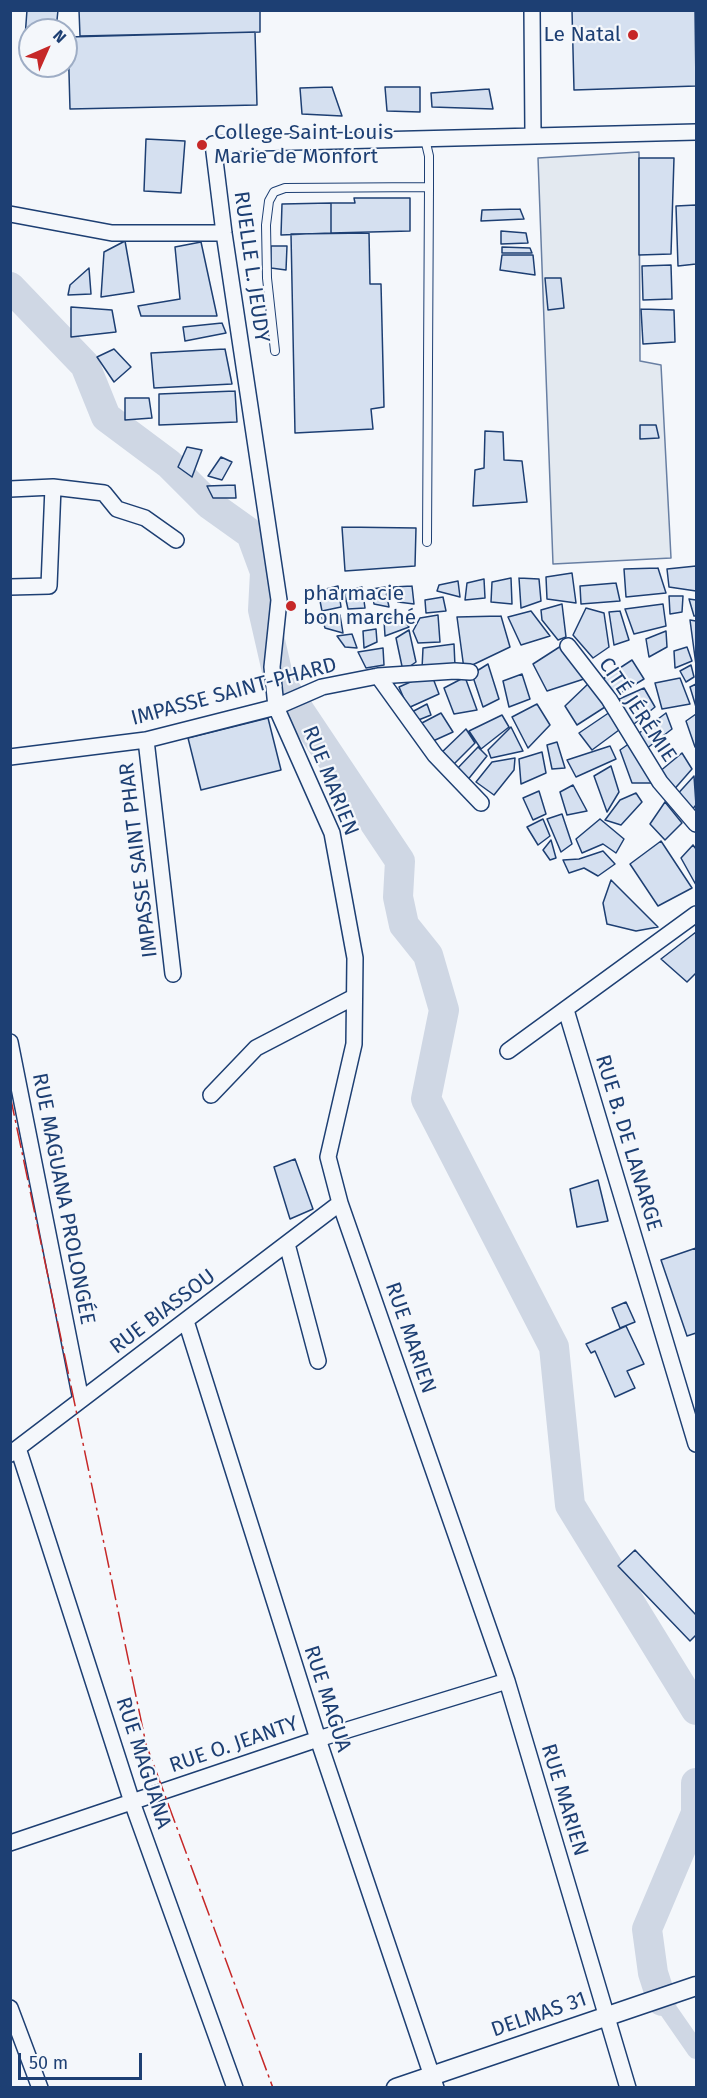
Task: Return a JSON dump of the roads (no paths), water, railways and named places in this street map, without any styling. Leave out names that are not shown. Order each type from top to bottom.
[{"type":"street","points":[[532,10],[533,134]]},
{"type":"street","name":"RUELLE L. JEUDY","points":[[272,668],[279,600],[224,233],[213,144],[533,134],[696,132]]},
{"type":"street","points":[[10,214],[112,233],[224,233]]},
{"type":"street","points":[[10,587],[49,586],[53,488]]},
{"type":"street","points":[[10,489],[53,488],[104,494],[117,510],[145,518],[176,540]]},
{"type":"street","name":"CITÉ JÉRÉMIE","points":[[568,646],[609,699],[660,782],[696,824]]},
{"type":"street","name":"RUE MARIEN","points":[[272,668],[276,707],[332,833],[355,958],[354,1044],[328,1157],[340,1203],[507,1682],[628,2088]]},
{"type":"street","name":"IMPASSE SAINT-PHARD","points":[[10,757],[146,740],[276,707],[322,687],[378,676],[455,670],[470,672]]},
{"type":"street","points":[[378,676],[435,755],[481,803]]},
{"type":"street","name":"IMPASSE SAINT PHAR","points":[[146,740],[173,974]]},
{"type":"street","points":[[508,1052],[696,914]]},
{"type":"street","points":[[211,1095],[256,1048],[354,997]]},
{"type":"street","name":"RUE B. DE LANARGE","points":[[566,1010],[696,1444]]},
{"type":"street","name":"RUE MAGUANA PROLONGÉE","points":[[10,1042],[15,1078],[81,1400]]},
{"type":"street","name":"RUE BIASSOU","points":[[14,1451],[340,1203]]},
{"type":"street","points":[[286,1244],[318,1361]]},
{"type":"street","name":"RUE MAGUA","points":[[186,1320],[318,1739],[434,2081]]},
{"type":"street","name":"RUE MAGUANA","points":[[14,1451],[132,1802],[235,2088]]},
{"type":"street","name":"RUE O. JEANTY","points":[[10,1842],[318,1739],[507,1682]]},
{"type":"street","name":"DELMAS 31","points":[[396,2088],[434,2081],[607,2016],[696,1986]]},
{"type":"street","points":[[10,2008],[40,2088]]},
{"type":"lane","points":[[425,139],[429,156],[427,542]]},
{"type":"lane","points":[[275,351],[267,278],[266,225],[269,201],[274,192],[285,188],[429,187]]},
{"type":"waterway","points":[[10,287],[85,365],[106,417],[169,464],[209,504],[251,534],[265,572],[263,610],[279,680],[400,861],[398,897],[404,925],[428,955],[444,1010],[426,1099],[554,1347],[570,1505],[696,1710]]},
{"type":"waterway","points":[[662,2001],[653,1973],[647,1929],[696,1813],[696,1783]]},
{"type":"waterway","points":[[662,2001],[696,2050]]},
{"type":"place","name":"Le Natal","points":[[633,35]]},
{"type":"place","name":"College Saint Louis Marie de Monfort","points":[[202,145]]},
{"type":"place","name":"pharmacie bon marché","points":[[291,606]]}]
